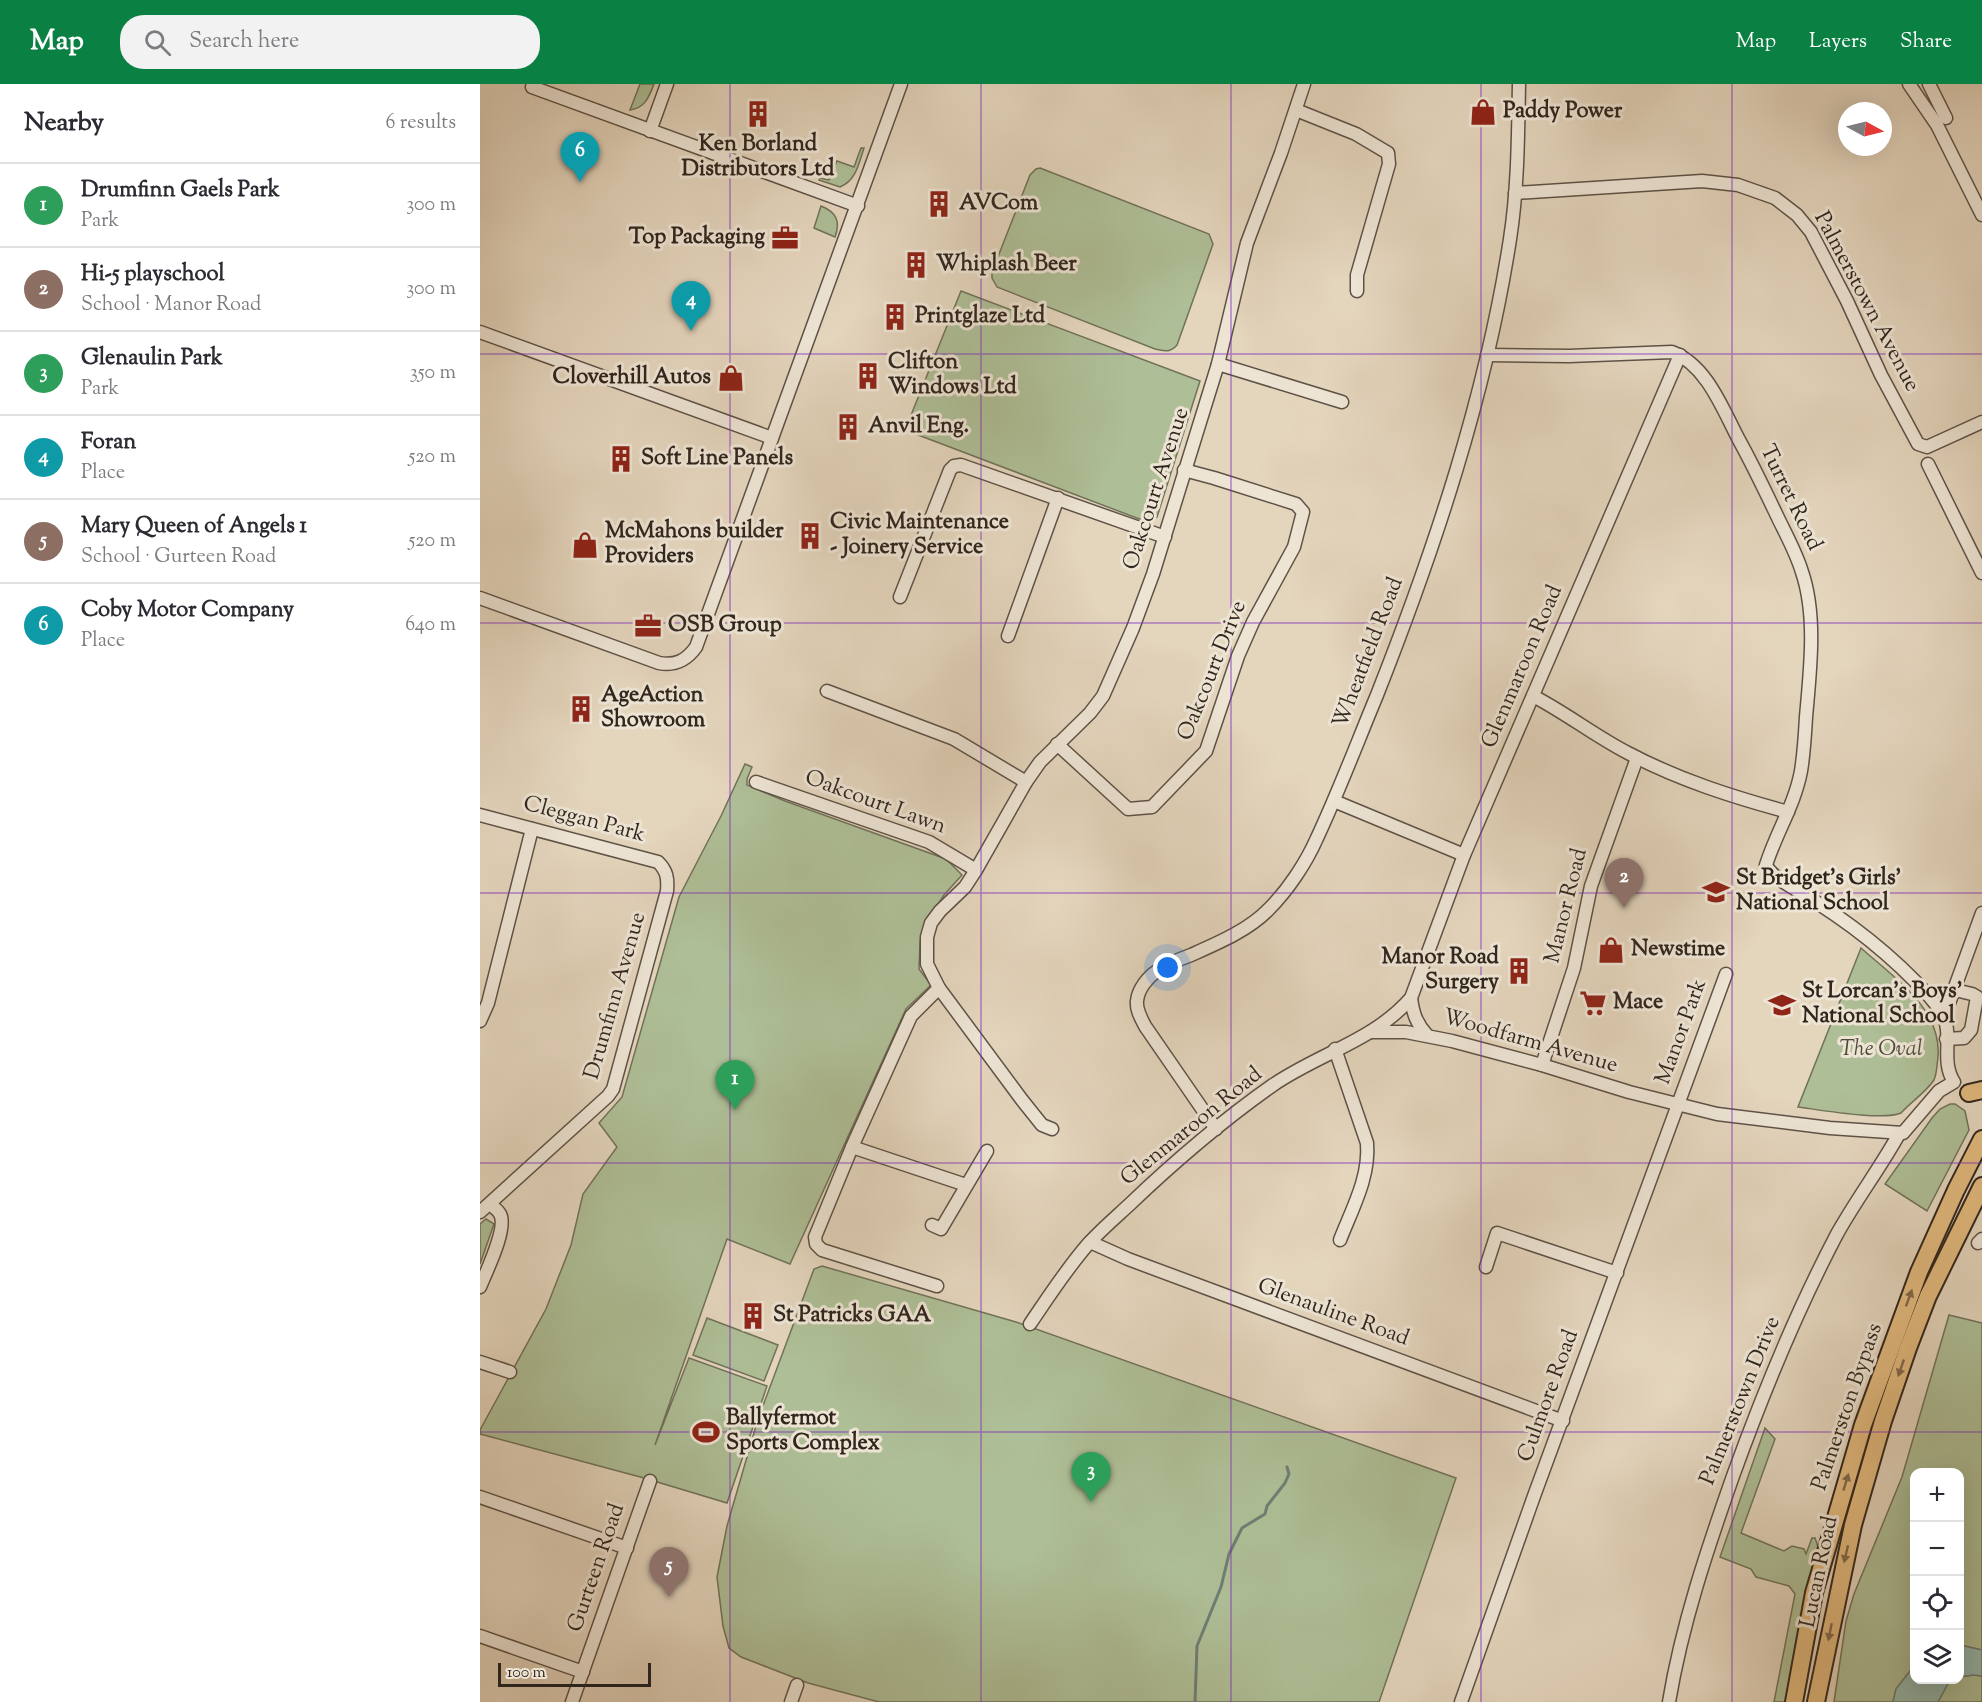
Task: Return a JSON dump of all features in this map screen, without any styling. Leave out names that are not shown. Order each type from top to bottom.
[{"type":"main road","name":"Palmerston Bypass","points":[[1794,1702],[1814,1593],[1860,1435],[1918,1272],[1982,1139]]},
{"type":"main road","points":[[1956,1190],[1967,1180],[1972,1179],[1982,1187]]},
{"type":"main road","name":"Lucan Road","points":[[1823,1668],[1853,1525],[1883,1421],[1928,1296],[1982,1187]]},
{"type":"main road","points":[[1816,1702],[1823,1668]]},
{"type":"main road","points":[[1821,1702],[1823,1668]]},
{"type":"street","points":[[650,131],[667,84]]},
{"type":"street","points":[[480,598],[659,663],[673,664],[691,654],[696,647],[901,84]]},
{"type":"street","name":"Oakcourt Avenue","points":[[1052,1129],[1042,1125],[939,988],[927,964],[929,930],[940,911],[965,886],[976,870],[1026,782],[1040,762],[1090,713],[1103,696],[1133,628],[1153,574],[1218,364],[1247,243],[1304,84]]},
{"type":"street","name":"Wheatfield Road","points":[[1216,1129],[1145,1026],[1138,1014],[1136,1002],[1145,982],[1157,971],[1240,931],[1269,909],[1312,851],[1334,801],[1401,634],[1421,577],[1460,456],[1487,355],[1510,239],[1515,193],[1519,84]]},
{"type":"street","points":[[1909,84],[1937,125],[1982,215]]},
{"type":"street","points":[[1929,84],[1946,118]]},
{"type":"street","points":[[532,87],[858,206]]},
{"type":"street","points":[[1296,110],[1356,134],[1388,153],[1389,164],[1357,275],[1357,291]]},
{"type":"street","name":"Palmerstown Avenue","points":[[1515,193],[1702,181],[1738,185],[1775,198],[1797,215],[1811,232],[1881,375],[1918,444],[1927,447],[1982,422]]},
{"type":"street","points":[[480,332],[772,438]]},
{"type":"street","points":[[1487,355],[1569,356],[1651,352],[1672,352],[1680,355]]},
{"type":"street","name":"Glenmaroon Road","points":[[1030,1324],[1060,1278],[1090,1242],[1154,1181],[1275,1084],[1335,1049],[1370,1032],[1403,1007],[1411,998],[1464,855],[1680,355]]},
{"type":"street","name":"Turret Road","points":[[1680,355],[1697,369],[1710,386],[1754,467],[1803,573],[1811,637],[1810,680],[1801,772],[1788,812],[1766,865],[1769,871],[1827,908],[1878,946],[1921,987],[1944,1017]]},
{"type":"street","points":[[1218,364],[1342,402]]},
{"type":"street","points":[[1928,464],[1982,573]]},
{"type":"street","points":[[900,597],[950,470],[954,466],[961,465],[1165,537]]},
{"type":"street","name":"Oakcourt Drive","points":[[1057,744],[1128,809],[1152,807],[1206,751],[1238,656],[1253,622],[1294,547],[1302,522],[1302,512],[1296,504],[1184,470]]},
{"type":"street","points":[[1008,636],[1058,498]]},
{"type":"street","points":[[827,691],[954,739],[1026,782]]},
{"type":"street","points":[[1533,696],[1637,758],[1682,779],[1788,812]]},
{"type":"street","name":"Manor Road","points":[[1542,1065],[1574,968],[1590,885],[1637,758]]},
{"type":"street","name":"Oakcourt Lawn","points":[[756,782],[929,842],[976,870]]},
{"type":"street","points":[[1334,801],[1464,855]]},
{"type":"street","name":"Cleggan Park","points":[[480,815],[658,862],[665,869],[668,879]]},
{"type":"street","points":[[480,1021],[488,1003],[532,829]]},
{"type":"street","name":"Drumfinn Avenue","points":[[480,1212],[613,1089],[643,983],[667,891],[668,879]]},
{"type":"street","points":[[1978,1094],[1954,1082],[1947,1068],[1944,1017],[1982,913]]},
{"type":"street","name":"Manor Park","points":[[1677,1105],[1726,974]]},
{"type":"street","points":[[937,1286],[822,1250],[816,1244],[815,1237],[852,1147],[911,1016],[939,988]]},
{"type":"street","points":[[1946,1039],[1964,1038],[1971,1030],[1977,997],[1955,990]]},
{"type":"street","points":[[1411,998],[1413,1015],[1427,1035]]},
{"type":"street","name":"Woodfarm Avenue","points":[[1370,1032],[1406,1032],[1427,1035],[1542,1065],[1677,1105]]},
{"type":"street","points":[[1335,1049],[1366,1143],[1368,1158],[1365,1175],[1340,1240]]},
{"type":"street","points":[[1677,1105],[1717,1114],[1899,1134],[1906,1130],[1939,1091],[1954,1082]]},
{"type":"street","name":"Culmore Road","points":[[1461,1702],[1677,1105]]},
{"type":"street","name":"Palmerstown Drive","points":[[1669,1702],[1676,1657],[1695,1586],[1752,1423],[1787,1338],[1838,1233],[1899,1134]]},
{"type":"street","points":[[852,1147],[966,1185]]},
{"type":"street","points":[[932,1225],[941,1229],[987,1151]]},
{"type":"street","points":[[480,1287],[501,1230],[500,1213],[490,1204]]},
{"type":"street","points":[[1486,1267],[1497,1233],[1617,1273]]},
{"type":"street","name":"Glenauline Road","points":[[1090,1242],[1128,1259],[1563,1421]]},
{"type":"street","points":[[480,1362],[510,1372]]},
{"type":"street","name":"Gurteen Road","points":[[573,1702],[650,1481]]},
{"type":"street","points":[[480,1497],[627,1548]]},
{"type":"street","points":[[480,1636],[583,1672]]},
{"type":"street","points":[[791,1702],[798,1685]]},
{"type":"green space","points":[[640,84],[654,84],[643,104],[630,110]]},
{"type":"green space","points":[[861,148],[864,148],[856,171],[845,184],[840,187],[819,180],[820,178],[829,180],[837,161],[854,167]]},
{"type":"green space","points":[[1040,168],[1209,234],[1213,244],[1174,348],[1167,351],[1155,349],[997,287],[992,278],[992,272],[1030,175]]},
{"type":"green space","points":[[821,206],[834,214],[836,218],[835,237],[814,228]]},
{"type":"green space","points":[[961,291],[1200,381],[1157,517],[1152,521],[1142,520],[905,430]]},
{"type":"green space","points":[[745,764],[752,767],[747,785],[946,859],[962,875],[944,895],[926,923],[920,942],[919,969],[931,985],[906,1009],[790,1264],[727,1239],[655,1445],[689,1358],[767,1386],[727,1503],[480,1434],[480,1430],[546,1309],[571,1245],[583,1194],[617,1147],[599,1123],[622,1097],[679,897]]},
{"type":"green space","name":"The Oval","points":[[1861,948],[1913,995],[1932,1023],[1937,1039],[1938,1057],[1934,1080],[1901,1113],[1892,1115],[1851,1114],[1798,1107]]},
{"type":"green space","points":[[1955,1104],[1965,1111],[1969,1130],[1927,1211],[1885,1184],[1932,1118],[1940,1109]]},
{"type":"green space","points":[[486,1219],[494,1224],[480,1264],[480,1224]]},
{"type":"green space","points":[[822,1266],[1016,1322],[1456,1478],[1379,1702],[879,1702],[808,1683],[741,1657],[729,1648],[723,1626],[717,1577],[727,1526],[758,1419],[814,1269]]},
{"type":"green space","points":[[1949,1315],[1982,1323],[1982,1650],[1964,1646],[1964,1468],[1910,1468],[1910,1671],[1896,1689],[1893,1702],[1834,1702],[1846,1621],[1854,1594],[1902,1477]]},
{"type":"green space","points":[[707,1318],[778,1345],[764,1381],[693,1355]]},
{"type":"green space","points":[[1765,1428],[1775,1439],[1741,1533],[1784,1551],[1792,1546],[1804,1549],[1806,1554],[1812,1538],[1815,1538],[1820,1552],[1789,1702],[1774,1702],[1795,1594],[1789,1586],[1756,1577],[1751,1569],[1720,1557]]},
{"type":"green space","points":[[1964,1676],[1982,1676],[1982,1702],[1938,1702],[1947,1684],[1964,1684]]},
{"type":"water","points":[[1964,1646],[1982,1650],[1982,1676],[1964,1676]]},
{"type":"water","points":[[1910,1671],[1910,1684],[1948,1684],[1938,1702],[1893,1702],[1896,1689]]},
{"type":"waterway","points":[[1195,1702],[1197,1646],[1221,1587],[1229,1554],[1242,1528],[1265,1514],[1267,1506],[1285,1483],[1289,1474],[1287,1467]]},
{"type":"place","name":"Paddy Power","points":[[1483,112]]},
{"type":"place","name":"Ken Borland Distributors Ltd","points":[[758,114]]},
{"type":"place","name":"Coby Motor Company","points":[[580,182]]},
{"type":"place","name":"AVCom","points":[[939,204]]},
{"type":"place","name":"Top Packaging","points":[[785,238]]},
{"type":"place","name":"Whiplash Beer","points":[[916,265]]},
{"type":"place","name":"Printglaze Ltd","points":[[895,317]]},
{"type":"place","name":"Foran","points":[[691,331]]},
{"type":"place","name":"Clifton Windows Ltd","points":[[868,376]]},
{"type":"place","name":"Cloverhill Autos","points":[[731,378]]},
{"type":"place","name":"Anvil Eng.","points":[[848,427]]},
{"type":"place","name":"Soft Line Panels","points":[[621,459]]},
{"type":"place","name":"Civic Maintenance - Joinery Service","points":[[810,536]]},
{"type":"place","name":"McMahons builder Providers","points":[[585,545]]},
{"type":"place","name":"OSB Group","points":[[648,626]]},
{"type":"place","name":"AgeAction Showroom","points":[[581,709]]},
{"type":"place","name":"St Bridget's Girls' National School","points":[[1716,892]]},
{"type":"place","name":"Hi-5 playschool","points":[[1624,908]]},
{"type":"place","name":"Newstime","points":[[1611,950]]},
{"type":"place","name":"Manor Road Surgery","points":[[1519,971]]},
{"type":"place","name":"Mace","points":[[1593,1003]]},
{"type":"place","name":"St Lorcan's Boys' National School","points":[[1782,1005]]},
{"type":"place","name":"Drumfinn Gaels Park","points":[[735,1110]]},
{"type":"place","name":"St Patricks GAA","points":[[753,1316]]},
{"type":"place","name":"Ballyfermot Sports Complex","points":[[706,1432]]},
{"type":"place","name":"Glenaulin Park","points":[[1091,1502]]},
{"type":"place","name":"Mary Queen of Angels 1","points":[[669,1597]]}]
